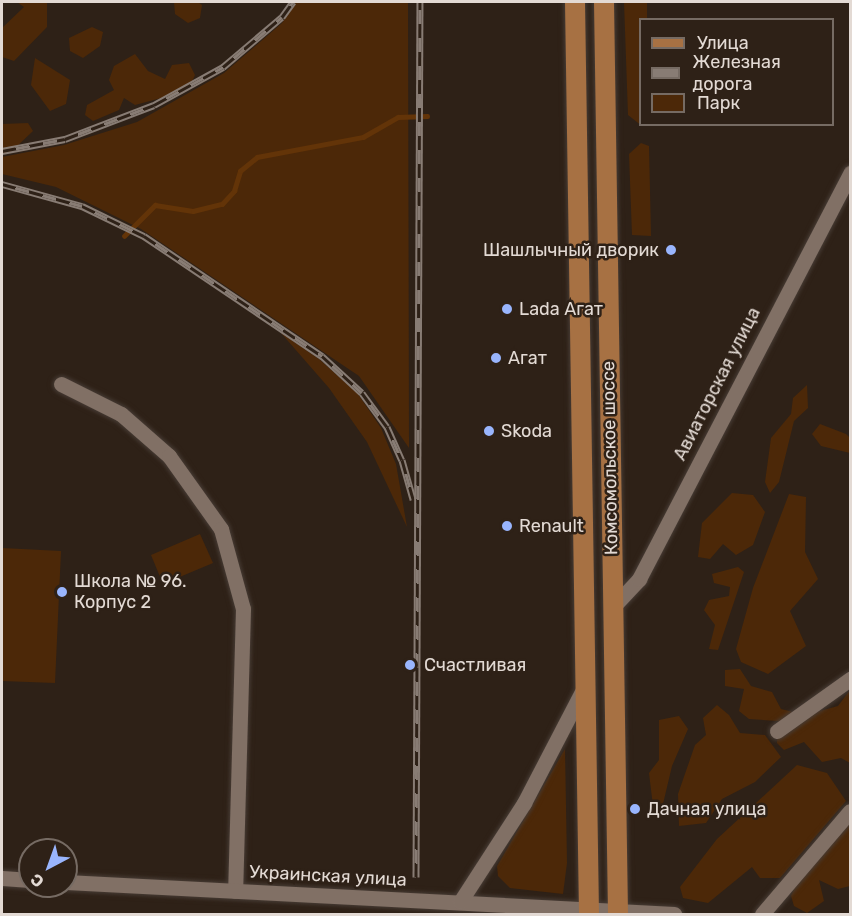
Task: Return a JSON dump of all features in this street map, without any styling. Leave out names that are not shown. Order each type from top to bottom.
[{"type":"main road","name":"Комсомольское шоссе","points":[[575,2],[589,911]]},
{"type":"main road","name":"Комсомольское шоссе","points":[[604,2],[618,912]]},
{"type":"street","name":"Авиаторская улица","points":[[612,608],[639,579],[850,173]]},
{"type":"street","points":[[62,384],[121,414],[169,456],[221,529],[243,609],[236,891]]},
{"type":"street","points":[[777,731],[850,679]]},
{"type":"street","points":[[460,902],[524,803],[586,684]]},
{"type":"street","points":[[762,915],[850,811]]},
{"type":"street","points":[[2,878],[18,879]]},
{"type":"street","name":"Украинская улица","points":[[78,883],[674,915]]},
{"type":"green space","points":[[17,2],[47,2],[47,27],[14,61],[2,57],[2,28],[24,7]]},
{"type":"green space","points":[[174,2],[198,2],[202,5],[200,18],[188,23],[175,14]]},
{"type":"green space","points":[[296,2],[408,2],[409,448],[359,376],[141,229],[56,187],[2,174],[2,157],[64,145],[137,122],[224,73],[282,23]]},
{"type":"green space","points":[[624,2],[647,2],[647,18],[639,18],[639,124],[628,115]]},
{"type":"green space","points":[[92,27],[103,32],[100,46],[83,58],[70,51],[69,38]]},
{"type":"green space","points":[[135,54],[148,71],[165,79],[172,65],[189,63],[195,75],[190,86],[180,93],[135,105],[124,98],[119,110],[93,121],[85,115],[87,105],[114,90],[109,80],[114,66]]},
{"type":"green space","points":[[35,58],[70,80],[66,104],[50,111],[31,85]]},
{"type":"green space","points":[[28,123],[33,131],[11,152],[2,154],[2,124]]},
{"type":"green space","points":[[641,143],[649,146],[651,236],[632,235],[629,154]]},
{"type":"green space","points":[[281,333],[319,359],[358,394],[381,428],[396,464],[407,527],[367,442],[329,388]]},
{"type":"green space","points":[[807,385],[808,408],[794,421],[779,482],[770,493],[765,482],[771,438],[791,414],[793,398]]},
{"type":"green space","points":[[820,424],[846,434],[850,438],[850,453],[821,446],[812,434]]},
{"type":"green space","points":[[732,493],[753,495],[765,512],[753,545],[736,555],[723,544],[710,559],[698,557],[702,523]]},
{"type":"green space","points":[[789,494],[806,497],[805,552],[818,579],[790,611],[806,646],[768,674],[741,662],[736,649],[753,588]]},
{"type":"green space","points":[[200,534],[213,563],[163,584],[151,555]]},
{"type":"green space","points":[[2,548],[61,551],[55,683],[2,681]]},
{"type":"green space","points":[[738,567],[744,572],[718,650],[709,649],[715,625],[704,610],[709,600],[729,596],[730,587],[714,583],[712,574]]},
{"type":"green space","points":[[740,669],[751,686],[772,692],[781,709],[805,715],[838,706],[850,690],[850,763],[841,758],[822,762],[804,742],[784,750],[777,743],[778,721],[749,719],[739,711],[744,689],[725,686],[725,670]]},
{"type":"green space","points":[[717,705],[729,715],[740,733],[765,735],[781,757],[755,782],[722,799],[706,823],[679,826],[678,794],[695,745],[706,735],[703,718]]},
{"type":"green space","points":[[679,716],[688,729],[672,766],[663,804],[653,806],[649,773],[659,760],[659,720]]},
{"type":"green space","points":[[565,749],[567,863],[563,894],[510,888],[498,876],[497,866]]},
{"type":"green space","points":[[797,765],[827,773],[846,801],[780,878],[760,878],[752,867],[708,903],[683,898],[680,887],[717,839]]},
{"type":"green space","points":[[850,823],[850,886],[838,889],[819,880],[824,901],[807,913],[794,906],[791,896],[803,869]]},
{"type":"waterway","points":[[124,236],[155,205],[193,211],[222,204],[234,191],[240,171],[257,157],[363,137],[398,117],[427,116]]},
{"type":"railway","points":[[2,151],[65,139],[154,105],[223,67],[282,17],[293,2]]},
{"type":"railway","points":[[416,877],[420,2]]},
{"type":"railway","points":[[2,184],[82,206],[144,236],[322,356],[362,393],[387,427],[402,460],[413,499]]},
{"type":"place","name":"Шашлычный дворик","points":[[671,250]]},
{"type":"place","name":"Lada Агат","points":[[507,309]]},
{"type":"place","name":"Агат","points":[[496,358]]},
{"type":"place","name":"Skoda","points":[[489,431]]},
{"type":"place","name":"Renault","points":[[507,526]]},
{"type":"place","name":"Школа № 96. Корпус 2","points":[[62,592]]},
{"type":"place","name":"Счастливая","points":[[410,665]]},
{"type":"place","name":"Дачная улица","points":[[635,809]]}]
